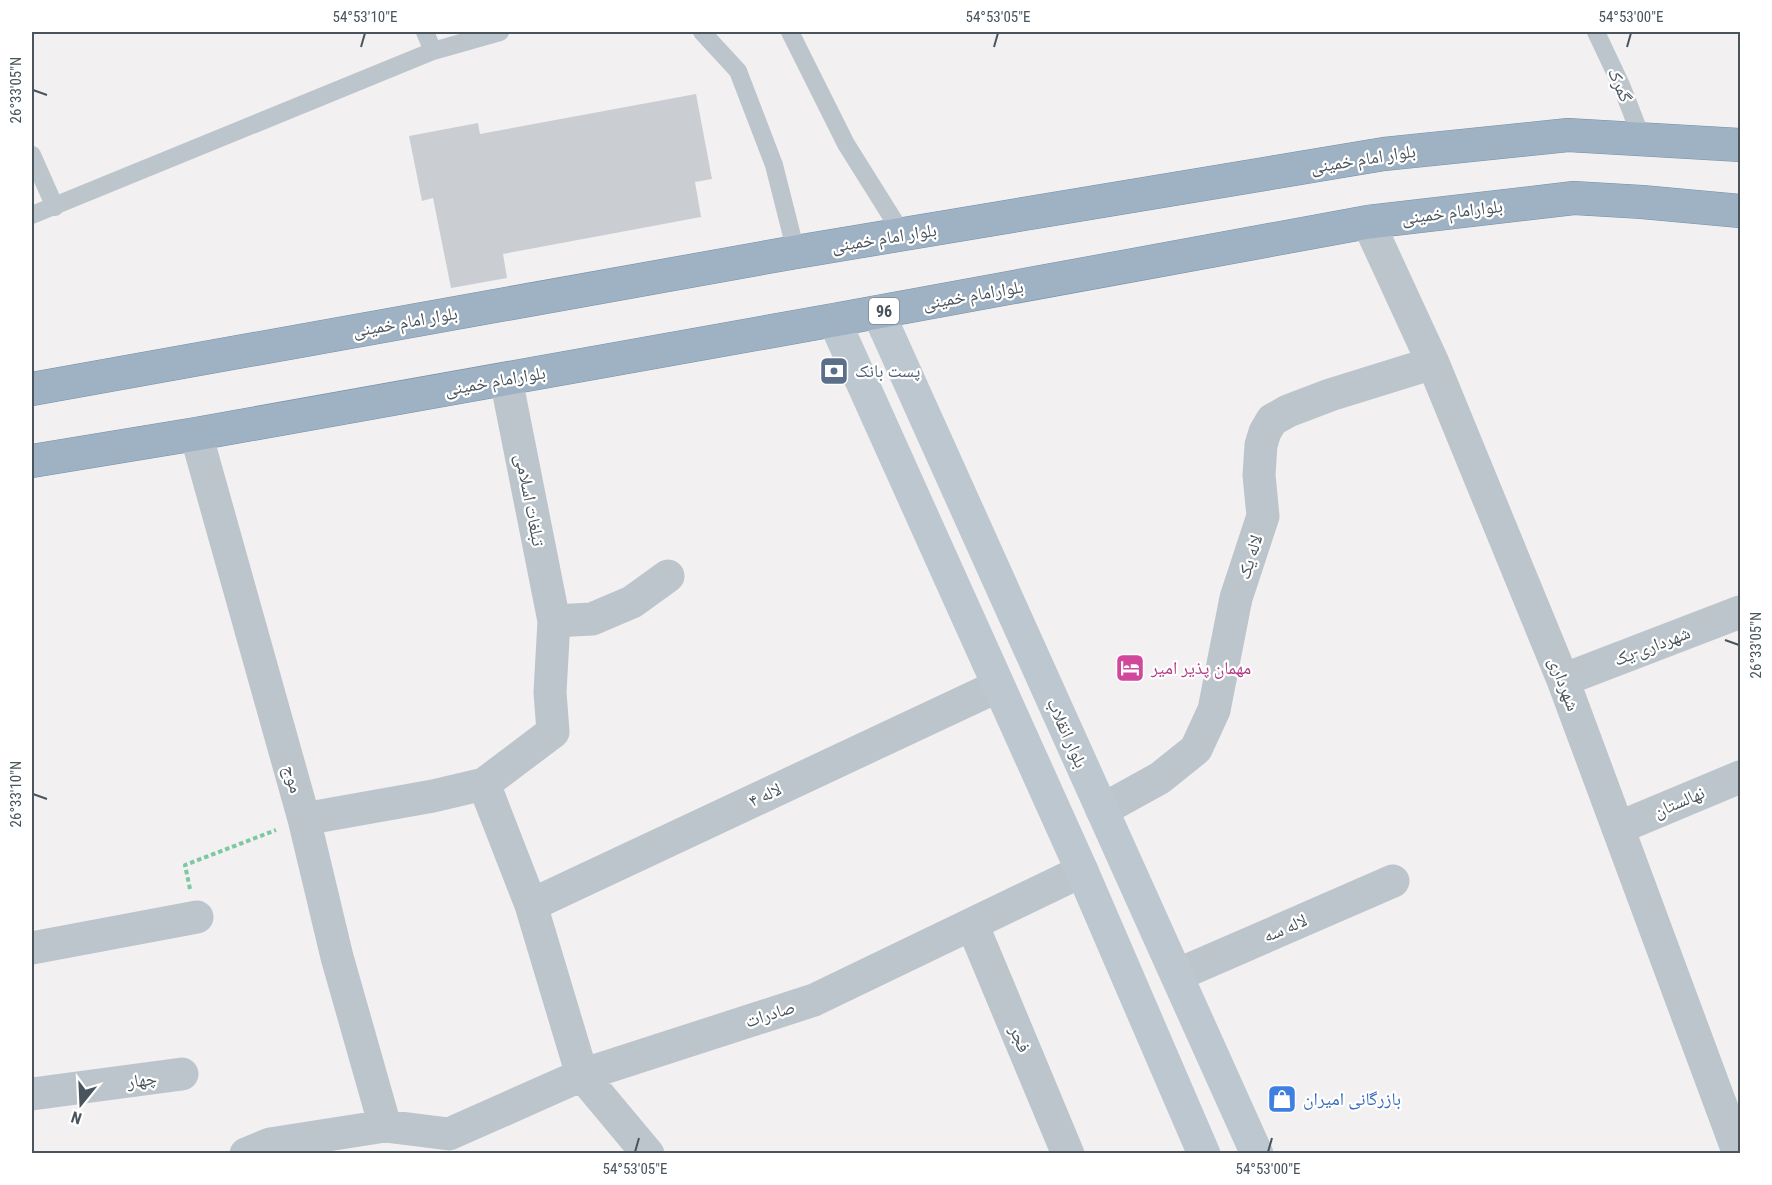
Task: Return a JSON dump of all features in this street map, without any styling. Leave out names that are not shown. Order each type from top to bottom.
[{"type":"highway","name":"بلوار امام خمینی","points":[[32,389],[796,252],[1384,154],[1568,135],[1740,145]]},
{"type":"highway","name":"بلوارامام خمینی","points":[[32,462],[506,379],[1368,222],[1574,198],[1740,211]]},
{"type":"main road","name":"بلوار انقلاب","points":[[878,312],[1257,1154]]},
{"type":"main road","points":[[834,320],[1083,872],[1204,1154]]},
{"type":"street","name":"شهرداری","points":[[1368,222],[1433,363],[1563,680],[1739,1154]]},
{"type":"street","name":"لاله یک","points":[[1102,810],[1160,778],[1196,749],[1214,710],[1236,598],[1263,516],[1260,475],[1261,445],[1272,420],[1288,411],[1330,395],[1433,363]]},
{"type":"street","name":"تبلغات اسلامی","points":[[484,784],[554,732],[550,692],[555,621],[506,379]]},
{"type":"street","name":"موج","points":[[196,434],[304,819],[337,957],[385,1126]]},
{"type":"street","points":[[555,621],[592,619],[632,602],[668,576]]},
{"type":"street","name":"شهرداری-یک","points":[[1563,680],[1740,612]]},
{"type":"street","name":"لاله ۴","points":[[531,904],[998,686]]},
{"type":"street","name":"نهالستان","points":[[1618,828],[1740,777]]},
{"type":"street","points":[[304,819],[433,796],[484,784],[531,904],[582,1075],[648,1154]]},
{"type":"street","name":"صادرات","points":[[246,1154],[270,1144],[385,1126],[440,1144],[582,1075],[814,1000],[1083,872]]},
{"type":"street","name":"لاله سه","points":[[1177,975],[1393,881]]},
{"type":"street","points":[[32,948],[197,917]]},
{"type":"street","name":"فجر","points":[[972,924],[1068,1154]]},
{"type":"street","name":"چهار","points":[[32,1094],[182,1074]]},
{"type":"lane","points":[[425,32],[433,51]]},
{"type":"lane","points":[[32,215],[433,51],[500,32]]},
{"type":"lane","points":[[702,32],[738,71],[774,165],[796,252]]},
{"type":"lane","points":[[790,32],[846,144],[903,235]]},
{"type":"lane","name":"گمرک","points":[[1596,32],[1621,86],[1642,140]]},
{"type":"lane","points":[[32,155],[55,207]]},
{"type":"path","points":[[197,917],[185,865],[304,819]]},
{"type":"building","points":[[696,94],[712,179],[695,182],[701,217],[503,254],[507,278],[451,288],[433,198],[422,201],[409,136],[478,123],[480,134]]},
{"type":"place","name":"پست بانک","points":[[834,371]]},
{"type":"place","name":"مهمان پذیر امیر","points":[[1130,668]]},
{"type":"place","name":"بازرگانی امیران","points":[[1282,1099]]}]
